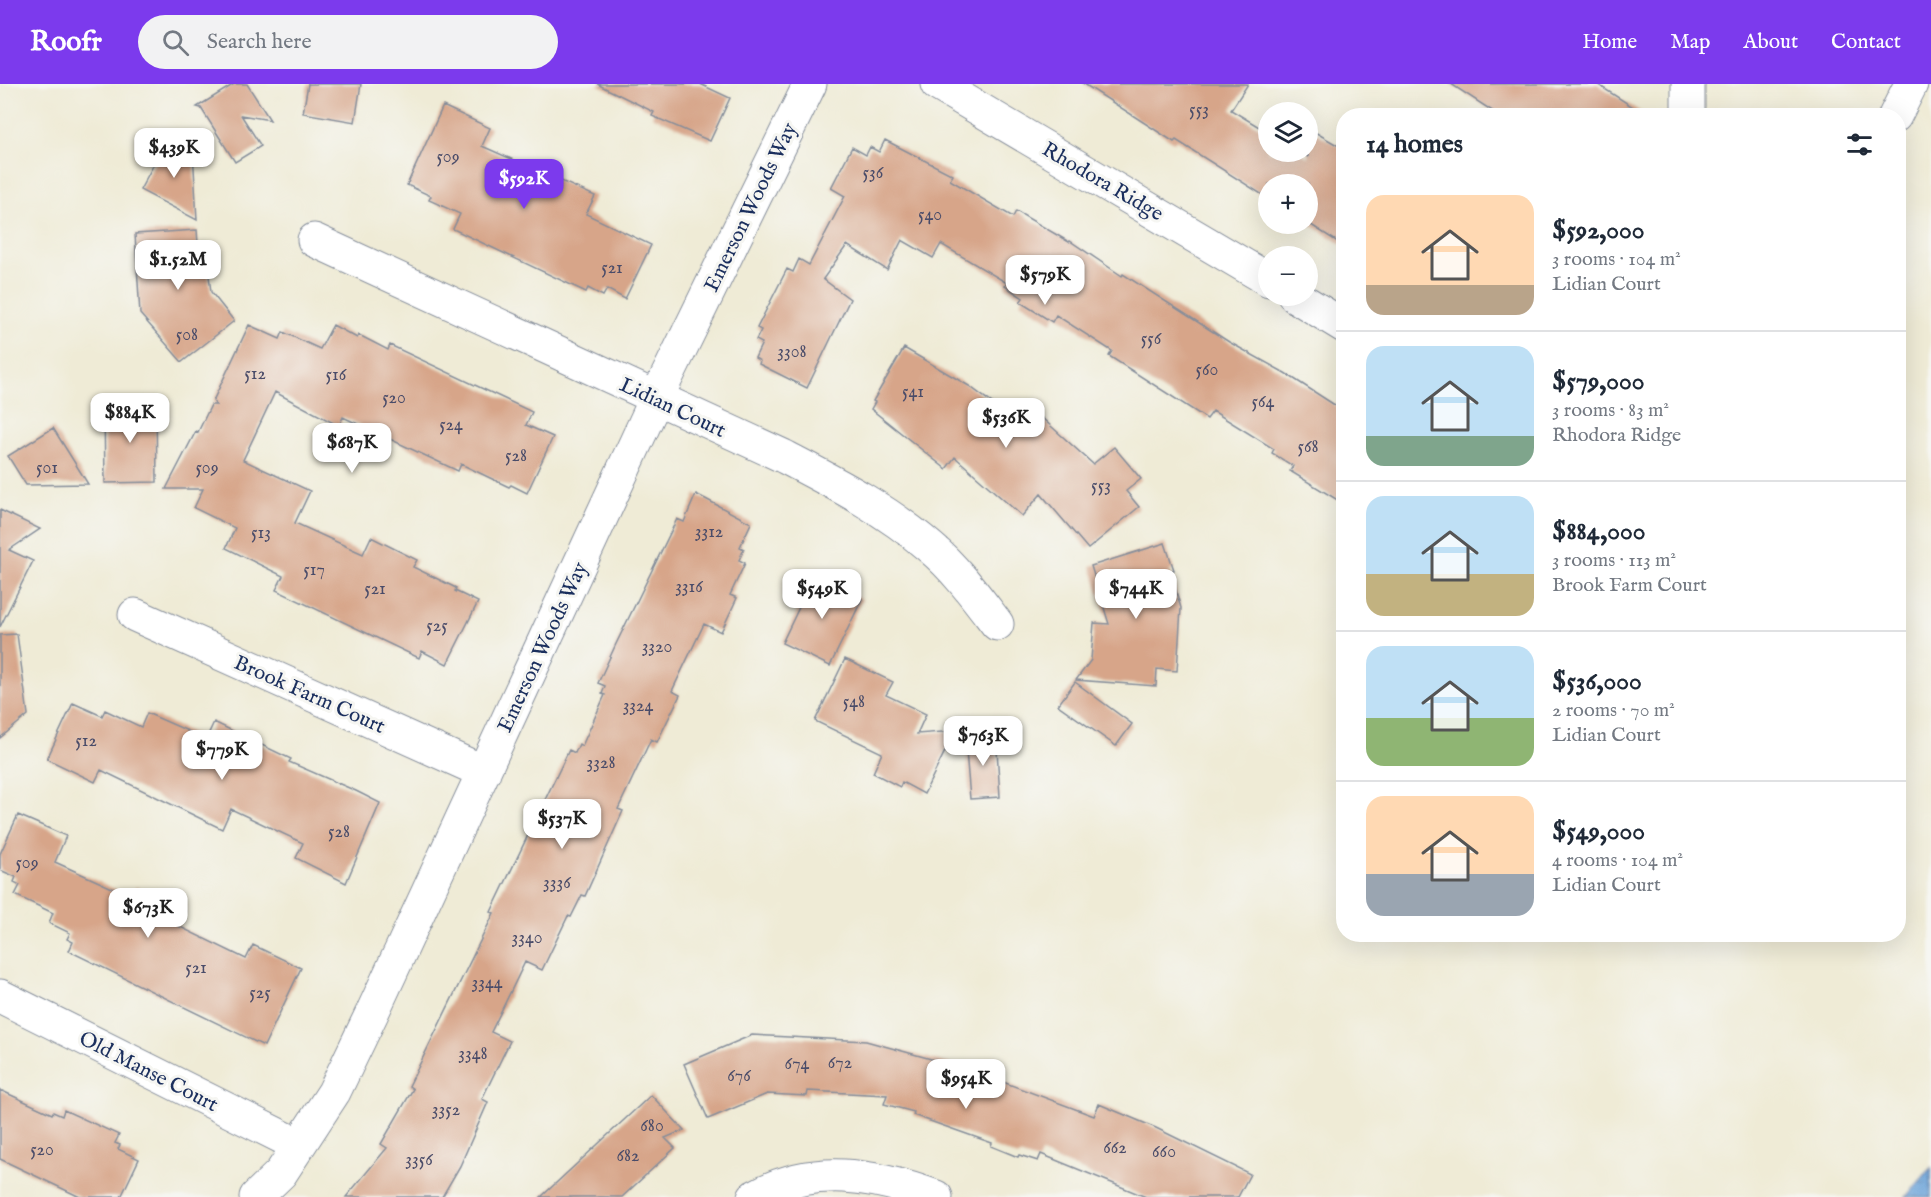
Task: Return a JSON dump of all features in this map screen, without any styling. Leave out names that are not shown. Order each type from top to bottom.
[{"type":"street","name":"Emerson Woods Way","points":[[256,1197],[280,1173],[334,1092],[656,399],[810,84]]},
{"type":"street","name":"Rhodora Ridge","points":[[937,84],[1258,274]]},
{"type":"street","points":[[1688,84],[1690,108]]},
{"type":"street","points":[[1899,108],[1911,84]]},
{"type":"street","name":"Lidian Court","points":[[314,240],[783,456],[841,486],[885,512],[932,549],[970,590],[997,624]]},
{"type":"street","points":[[1311,306],[1336,321]]},
{"type":"street","name":"Brook Farm Court","points":[[135,615],[484,772]]},
{"type":"street","name":"Old Manse Court","points":[[0,996],[298,1145]]},
{"type":"street","points":[[754,1197],[772,1186],[834,1174],[894,1184],[936,1197]]},
{"type":"water","points":[[1931,1168],[1931,1197],[1906,1197]]},
{"type":"building","points":[[234,84],[247,84],[270,120],[241,115],[261,146],[235,162],[201,108],[197,107]]},
{"type":"building","points":[[308,84],[361,84],[355,122],[303,113]]},
{"type":"building","points":[[597,84],[700,84],[730,98],[710,141],[652,116],[654,112]]},
{"type":"building","points":[[1084,84],[1248,84],[1231,110],[1258,126],[1258,162],[1318,162],[1318,134],[1336,144],[1336,241],[1318,229],[1318,174],[1258,174],[1258,192],[1176,140],[1174,142]]},
{"type":"building","points":[[1451,84],[1597,84],[1634,108],[1488,108]]},
{"type":"building","points":[[443,106],[490,128],[482,146],[595,196],[586,214],[651,245],[625,299],[607,289],[603,296],[588,288],[586,292],[453,229],[460,214],[429,200],[431,196],[407,185]]},
{"type":"building","points":[[168,138],[193,151],[197,220],[140,190]]},
{"type":"building","points":[[885,140],[953,175],[950,180],[1013,217],[1016,211],[1070,241],[1122,276],[1123,274],[1229,342],[1285,373],[1336,406],[1336,499],[1290,471],[1293,466],[1272,453],[1274,449],[1213,411],[1207,419],[1109,356],[1112,351],[1056,315],[1052,322],[1020,302],[1023,298],[1005,286],[1007,283],[941,244],[933,258],[902,240],[887,270],[847,245],[823,279],[850,299],[807,388],[759,364],[760,361],[755,358],[762,343],[756,340],[761,330],[757,328],[787,269],[793,272],[799,259],[809,265],[845,196],[831,188],[852,147],[866,155],[870,147],[879,152]]},
{"type":"building","points":[[197,230],[199,260],[207,259],[211,292],[234,321],[182,362],[140,314],[135,234]]},
{"type":"building","points":[[249,325],[280,339],[283,332],[320,349],[333,325],[357,338],[359,335],[388,350],[390,345],[532,412],[526,425],[553,437],[527,493],[461,464],[458,471],[343,417],[339,426],[275,392],[243,460],[310,491],[295,523],[363,554],[371,537],[417,560],[413,567],[456,588],[455,591],[478,602],[447,664],[422,651],[419,658],[276,590],[283,576],[226,548],[235,528],[194,508],[203,489],[166,489],[211,405],[216,405],[213,401]]},
{"type":"building","points":[[904,348],[969,386],[1030,431],[1042,418],[1093,464],[1114,447],[1141,479],[1126,491],[1139,507],[1088,549],[1041,494],[1022,516],[955,457],[946,469],[871,409],[875,402],[873,401]]},
{"type":"building","points":[[156,405],[157,482],[105,483],[104,406]]},
{"type":"building","points":[[53,428],[88,484],[26,485],[8,456]]},
{"type":"building","points":[[696,494],[751,523],[740,547],[744,549],[739,560],[745,563],[730,595],[737,598],[721,632],[704,624],[672,691],[680,695],[657,742],[651,739],[618,809],[623,811],[585,896],[582,895],[571,917],[568,916],[542,970],[525,962],[491,1032],[510,1041],[482,1099],[488,1102],[460,1166],[442,1197],[346,1197],[387,1148],[381,1144],[413,1089],[409,1086],[494,913],[491,912],[569,750],[575,753],[579,744],[582,746],[605,695],[602,694],[605,686],[598,683],[616,644],[677,519],[684,522]]},
{"type":"building","points":[[0,510],[40,529],[9,550],[33,561],[0,627]]},
{"type":"building","points":[[1165,543],[1174,570],[1170,571],[1181,608],[1177,671],[1157,669],[1156,686],[1076,680],[1091,660],[1094,623],[1109,624],[1091,566]]},
{"type":"building","points":[[816,572],[844,586],[842,590],[862,599],[830,666],[782,643]]},
{"type":"building","points":[[17,634],[28,715],[0,738],[0,635]]},
{"type":"building","points":[[845,659],[893,682],[886,695],[926,714],[917,734],[955,731],[924,794],[902,782],[900,787],[873,773],[882,753],[815,721]]},
{"type":"building","points":[[1075,682],[1132,724],[1116,746],[1058,705]]},
{"type":"building","points":[[73,703],[102,716],[105,710],[141,727],[147,713],[206,739],[214,722],[291,759],[289,762],[380,803],[346,883],[296,858],[303,843],[231,809],[222,829],[101,770],[95,782],[47,759]]},
{"type":"building","points":[[996,734],[1000,797],[970,799],[965,738]]},
{"type":"building","points":[[18,815],[66,836],[55,862],[132,897],[136,887],[185,911],[178,926],[246,959],[253,945],[301,968],[264,1046],[69,951],[73,942],[67,939],[70,933],[49,923],[53,913],[15,895],[20,885],[14,882],[16,877],[0,870],[0,854]]},
{"type":"building","points":[[752,1035],[866,1041],[971,1070],[1094,1116],[1099,1104],[1156,1128],[1250,1174],[1238,1197],[1146,1197],[1041,1154],[1038,1161],[1019,1155],[1018,1157],[991,1146],[992,1143],[913,1115],[914,1112],[884,1104],[887,1095],[808,1091],[807,1096],[767,1094],[708,1119],[684,1064]]},
{"type":"building","points":[[0,1090],[52,1114],[53,1112],[62,1116],[64,1110],[119,1135],[115,1143],[120,1145],[118,1149],[139,1159],[121,1197],[80,1197],[0,1159]]},
{"type":"building","points":[[651,1095],[684,1130],[665,1138],[675,1148],[622,1197],[541,1197]]}]
